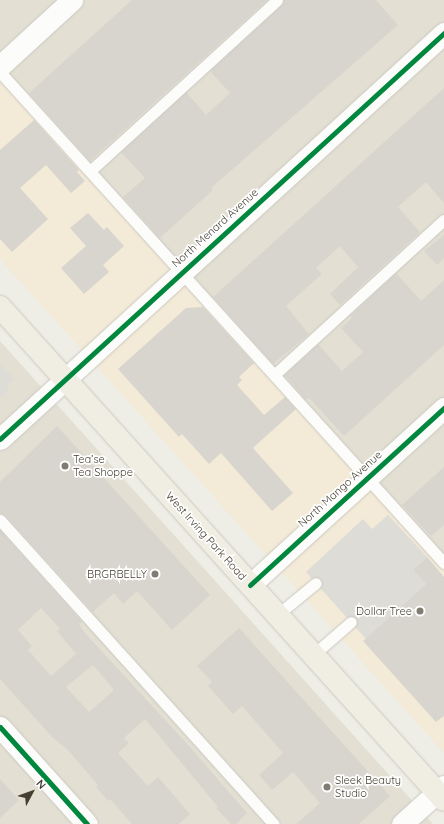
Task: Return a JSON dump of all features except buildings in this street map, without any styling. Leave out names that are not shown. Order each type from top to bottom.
[{"type":"main road","name":"West Irving Park Road","points":[[0,307],[277,615],[442,793]]},
{"type":"street","points":[[0,66],[72,0]]},
{"type":"street","name":"North Menard Avenue","points":[[0,439],[444,33]]},
{"type":"street","name":"North Mango Avenue","points":[[250,585],[444,408]]},
{"type":"street","points":[[0,728],[87,824]]},
{"type":"street","points":[[402,824],[442,793]]},
{"type":"lane","points":[[90,171],[278,0]]},
{"type":"lane","points":[[0,72],[444,563]]},
{"type":"lane","points":[[274,375],[444,220]]},
{"type":"lane","points":[[0,520],[274,824]]},
{"type":"lane","points":[[277,615],[316,583]]},
{"type":"lane","points":[[314,655],[350,622]]},
{"type":"shaded area","points":[[0,0],[444,0],[444,566],[0,73]]},
{"type":"shaded area","points":[[0,73],[444,566],[444,753],[0,259]]},
{"type":"shaded area","points":[[0,341],[433,824],[0,824]]},
{"type":"shaded area","points":[[0,364],[14,379],[6,386],[9,390],[0,398]]},
{"type":"shaded area","points":[[388,515],[427,557],[413,570],[426,584],[366,639],[306,572],[363,519],[372,529]]},
{"type":"cycle path","points":[[0,439],[444,33]]},
{"type":"cycle path","points":[[250,585],[444,408]]},
{"type":"cycle path","points":[[0,727],[87,824]]},
{"type":"place","name":"Tea’se Tea Shoppe","points":[[65,466]]},
{"type":"place","name":"BRGRBELLY","points":[[155,574]]},
{"type":"place","name":"Dollar Tree","points":[[420,611]]},
{"type":"place","name":"Sleek Beauty Studio","points":[[327,787]]}]
